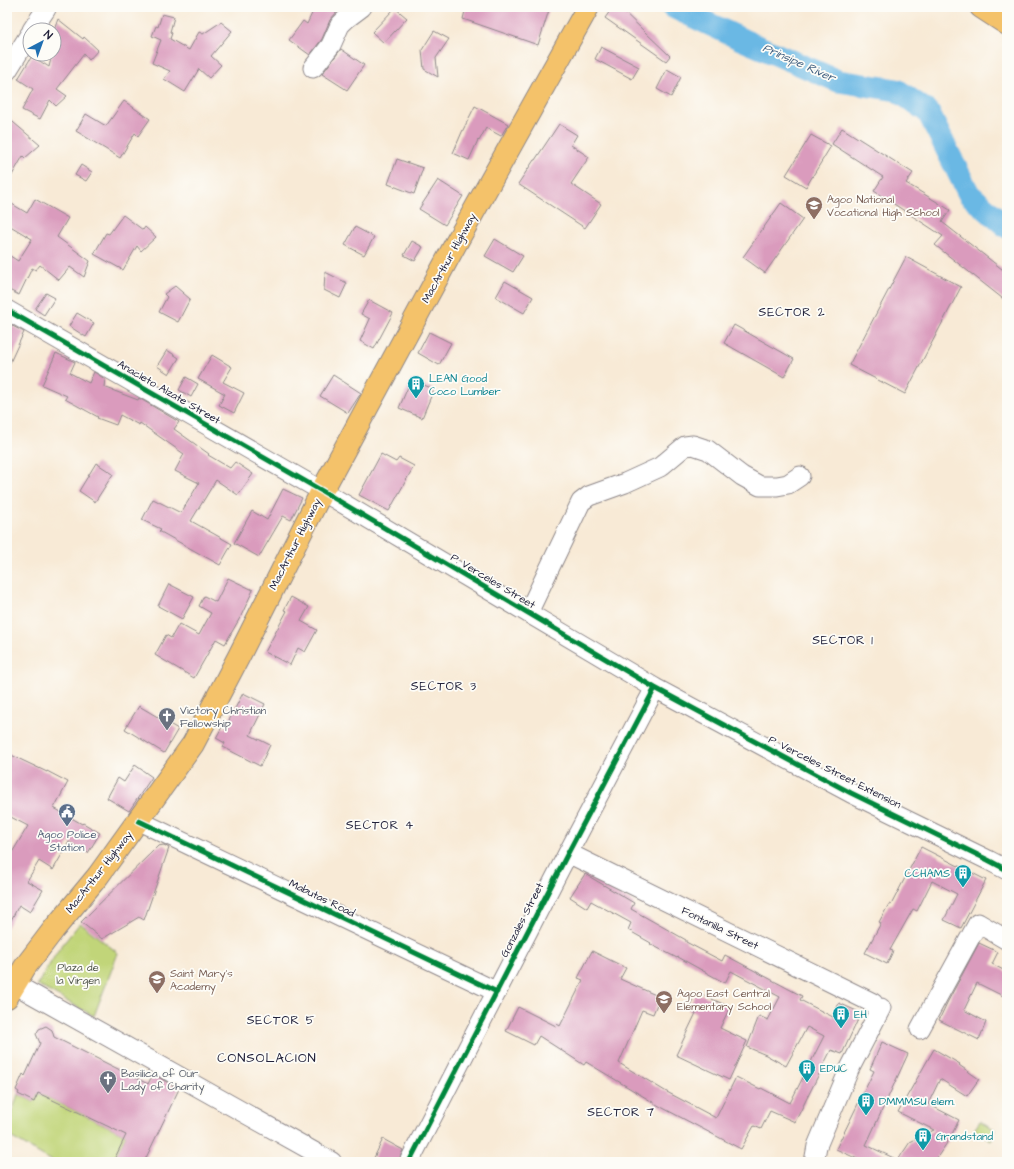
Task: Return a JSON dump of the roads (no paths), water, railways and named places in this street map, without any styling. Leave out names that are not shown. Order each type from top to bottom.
[{"type":"main road","points":[[981,7],[1007,24]]},
{"type":"main road","name":"MacArthur Highway","points":[[9,987],[98,876],[193,744],[322,491],[585,9]]},
{"type":"street","points":[[313,68],[331,45],[340,25],[362,7]]},
{"type":"street","points":[[37,22],[46,8]]},
{"type":"street","points":[[7,71],[22,47]]},
{"type":"street","name":"Anacleto Alzate Street","points":[[7,310],[322,491]]},
{"type":"street","points":[[528,614],[581,502],[589,496],[625,483],[660,467],[685,446],[693,445],[708,450],[742,476],[760,486],[777,486],[788,484],[800,476]]},
{"type":"street","name":"P. Verceles Street","points":[[322,491],[655,688]]},
{"type":"street","name":"Gonzales Street","points":[[409,1162],[568,853],[655,688]]},
{"type":"street","name":"P. Verceles Street Extension","points":[[655,688],[851,793],[1007,870]]},
{"type":"street","name":"Mabutas Road","points":[[139,821],[497,992]]},
{"type":"street","name":"Fontanilla Street","points":[[568,853],[877,1005],[817,1146],[814,1162]]},
{"type":"street","points":[[920,1029],[978,923],[1007,940]]},
{"type":"street","points":[[9,987],[332,1162]]},
{"type":"waterway","name":"Prinsipe River","points":[[673,7],[743,40],[838,81],[897,90],[928,112],[969,194],[1007,227]]},
{"type":"place","name":"Agoo National Vocational High School","points":[[814,220]]},
{"type":"place","name":"LEAN Good Coco Lumber","points":[[416,399]]},
{"type":"place","name":"Victory Christian Fellowship","points":[[167,731]]},
{"type":"place","name":"Agoo Police Station","points":[[67,827]]},
{"type":"place","name":"CCHAMS","points":[[963,888]]},
{"type":"place","name":"Saint Mary's Academy","points":[[157,994]]},
{"type":"place","name":"Agoo East Central Elementary School","points":[[664,1014]]},
{"type":"place","name":"EH","points":[[841,1029]]},
{"type":"place","name":"EDUC","points":[[807,1083]]},
{"type":"place","name":"Basilica of Our Lady of Charity","points":[[108,1094]]},
{"type":"place","name":"DMMMSU elem.","points":[[866,1116]]},
{"type":"place","name":"Grandstand","points":[[923,1151]]},
{"type":"district","name":"SECTOR 2","points":[[792,312]]},
{"type":"district","name":"SECTOR 1","points":[[843,640]]},
{"type":"district","name":"SECTOR 3","points":[[444,686]]},
{"type":"district","name":"SECTOR 4","points":[[380,825]]},
{"type":"district","name":"SECTOR 5","points":[[281,1020]]},
{"type":"district","name":"CONSOLACION","points":[[267,1058]]},
{"type":"district","name":"SECTOR 7","points":[[621,1112]]},
{"type":"park label","name":"Plaza de la Virgen","points":[[78,973]]}]
